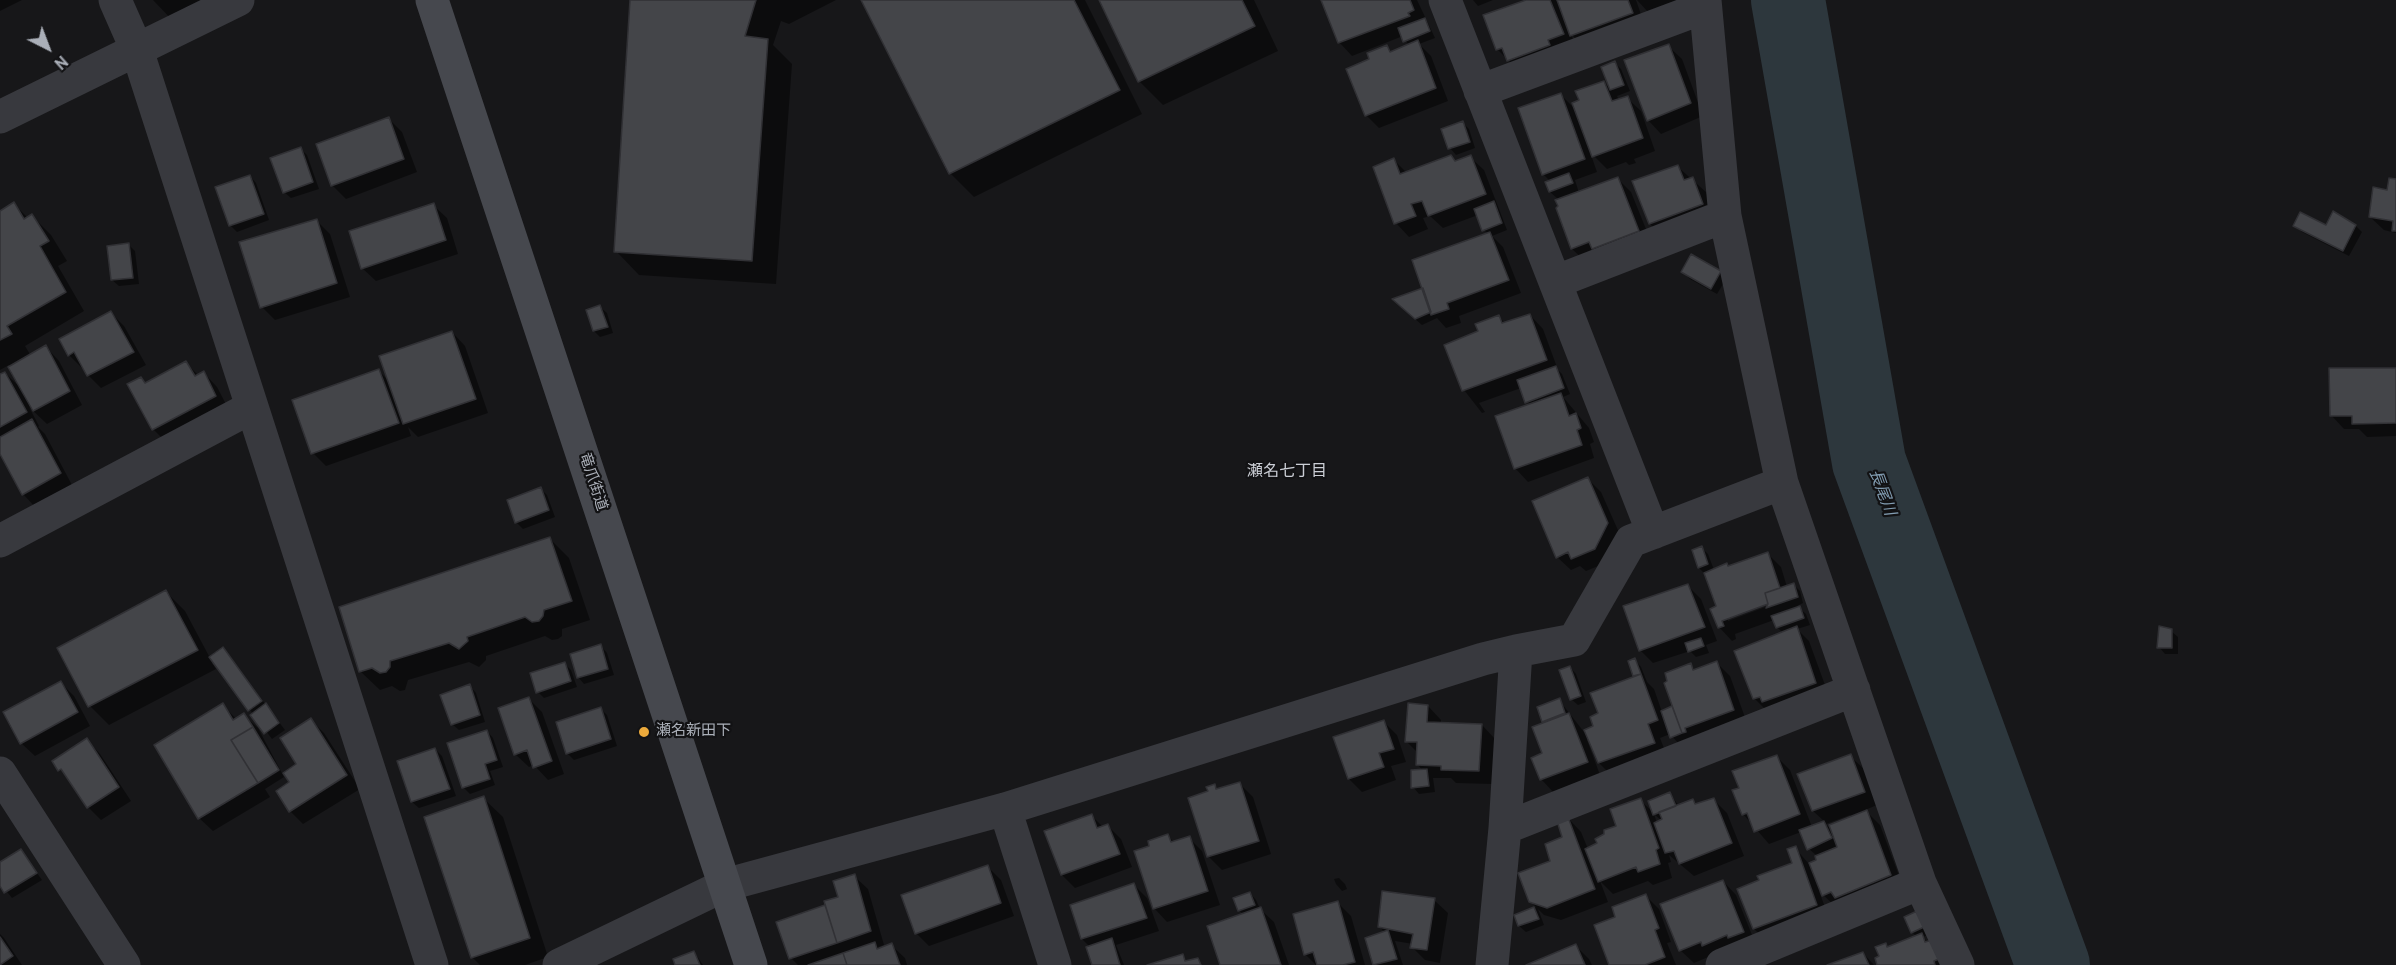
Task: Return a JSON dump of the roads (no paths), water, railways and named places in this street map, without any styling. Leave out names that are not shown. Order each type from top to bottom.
[{"type":"main road","name":"竜爪街道","points":[[432,0],[751,965]]},
{"type":"street","points":[[115,0],[137,50],[432,965]]},
{"type":"street","points":[[0,117],[238,0]]},
{"type":"street","points":[[1445,0],[1653,533]]},
{"type":"street","points":[[1480,91],[1705,4],[1725,216],[1782,483],[1920,884],[1958,965]]},
{"type":"street","points":[[1555,282],[1725,216]]},
{"type":"street","points":[[0,542],[252,407]]},
{"type":"street","points":[[559,965],[725,885],[1005,809],[1461,666],[1516,651],[1574,640],[1631,541],[1782,483]]},
{"type":"street","points":[[1487,963],[1505,828],[1516,651]]},
{"type":"street","points":[[1505,828],[1854,690]]},
{"type":"street","points":[[0,772],[124,965]]},
{"type":"street","points":[[1005,809],[1055,965]]},
{"type":"street","points":[[1722,965],[1920,884]]},
{"type":"waterway","name":"長尾川","points":[[1788,0],[1869,462],[2053,965]]},
{"type":"place","name":"瀬名新田下","points":[[644,732]]},
{"type":"district","name":"瀬名七丁目","points":[[1287,473]]}]
